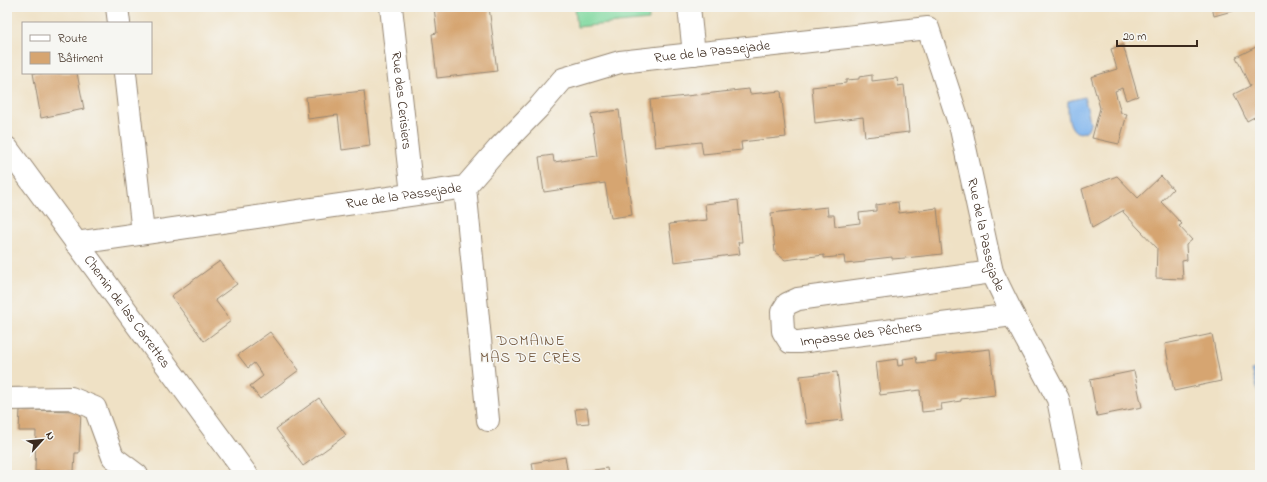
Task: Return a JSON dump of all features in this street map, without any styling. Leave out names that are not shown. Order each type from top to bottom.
[{"type":"street","points":[[117,7],[119,22]]},
{"type":"street","name":"Rue des Cerisiers","points":[[391,7],[412,194]]},
{"type":"street","points":[[689,7],[694,54]]},
{"type":"street","name":"Rue de la Passejade","points":[[76,243],[466,187],[498,149],[539,107],[563,79],[620,62],[928,28],[961,129],[992,272],[1013,316],[1058,399],[1073,475]]},
{"type":"street","points":[[125,74],[144,233]]},
{"type":"street","name":"Chemin de las Carrettes","points":[[7,148],[240,475]]},
{"type":"street","points":[[466,187],[488,420]]},
{"type":"street","name":"Impasse des Pêchers","points":[[992,272],[798,299],[787,304],[782,312],[783,331],[790,342],[799,342],[1013,316]]},
{"type":"street","points":[[7,399],[71,398],[95,408],[113,457],[137,475]]},
{"type":"green space","points":[[575,7],[648,7],[649,20],[577,27]]},
{"type":"water","points":[[1084,97],[1090,125],[1084,132],[1078,133],[1073,129],[1070,123],[1068,116],[1068,101]]},
{"type":"water","points":[[1260,367],[1260,399],[1252,370]]},
{"type":"building","points":[[434,7],[489,7],[497,71],[437,78],[432,34],[437,33]]},
{"type":"building","points":[[1212,7],[1243,7],[1243,8],[1214,16]]},
{"type":"building","points":[[1123,45],[1138,96],[1126,100],[1122,88],[1115,91],[1121,113],[1127,114],[1119,144],[1092,138],[1100,108],[1091,77],[1117,69],[1111,49]]},
{"type":"building","points":[[1260,45],[1260,114],[1247,121],[1234,94],[1250,86],[1236,57]]},
{"type":"building","points":[[33,74],[77,74],[84,109],[41,118]]},
{"type":"building","points":[[872,75],[872,81],[897,78],[898,86],[904,85],[909,132],[865,137],[863,117],[815,123],[812,87],[846,83],[846,80],[859,79],[859,77]]},
{"type":"building","points":[[749,89],[750,94],[781,91],[786,137],[741,142],[742,150],[703,154],[701,142],[655,147],[650,100]]},
{"type":"building","points":[[364,91],[370,146],[342,150],[338,115],[308,119],[306,97]]},
{"type":"building","points":[[619,110],[632,215],[611,218],[605,183],[544,192],[539,157],[553,155],[554,162],[597,156],[591,114]]},
{"type":"building","points":[[1117,176],[1138,198],[1161,176],[1173,189],[1161,202],[1182,224],[1179,226],[1192,240],[1186,245],[1187,260],[1182,261],[1183,279],[1156,278],[1157,248],[1123,212],[1124,210],[1092,228],[1082,189]]},
{"type":"building","points":[[738,200],[742,242],[738,242],[740,254],[674,262],[669,224],[707,220],[705,204]]},
{"type":"building","points":[[898,202],[899,213],[937,208],[942,254],[892,259],[892,257],[845,264],[844,256],[824,258],[824,255],[785,260],[775,252],[771,213],[827,207],[828,215],[834,215],[835,226],[860,223],[859,213],[876,211],[876,205]]},
{"type":"building","points":[[220,261],[237,284],[215,300],[231,321],[204,341],[171,296]]},
{"type":"building","points":[[270,332],[299,370],[260,399],[250,386],[263,376],[254,363],[248,368],[238,355]]},
{"type":"building","points":[[1212,334],[1221,381],[1174,391],[1165,344]]},
{"type":"building","points":[[990,349],[995,395],[961,399],[961,401],[941,404],[942,410],[922,412],[920,390],[880,395],[876,362],[897,359],[898,366],[904,365],[903,359],[916,357],[917,363],[936,361],[936,355]]},
{"type":"building","points":[[1134,371],[1142,407],[1097,416],[1090,380]]},
{"type":"building","points":[[837,372],[843,420],[806,424],[800,376]]},
{"type":"building","points":[[319,398],[346,435],[303,466],[276,429]]},
{"type":"building","points":[[587,408],[589,423],[577,424],[575,409]]},
{"type":"building","points":[[20,410],[81,411],[79,453],[75,453],[74,471],[35,471],[36,431],[19,431]]},
{"type":"building","points":[[565,457],[568,474],[607,468],[608,475],[534,475],[532,463]]},
{"type":"district","name":"DOMAINE MAS DE CRÈS","points":[[531,350]]}]
